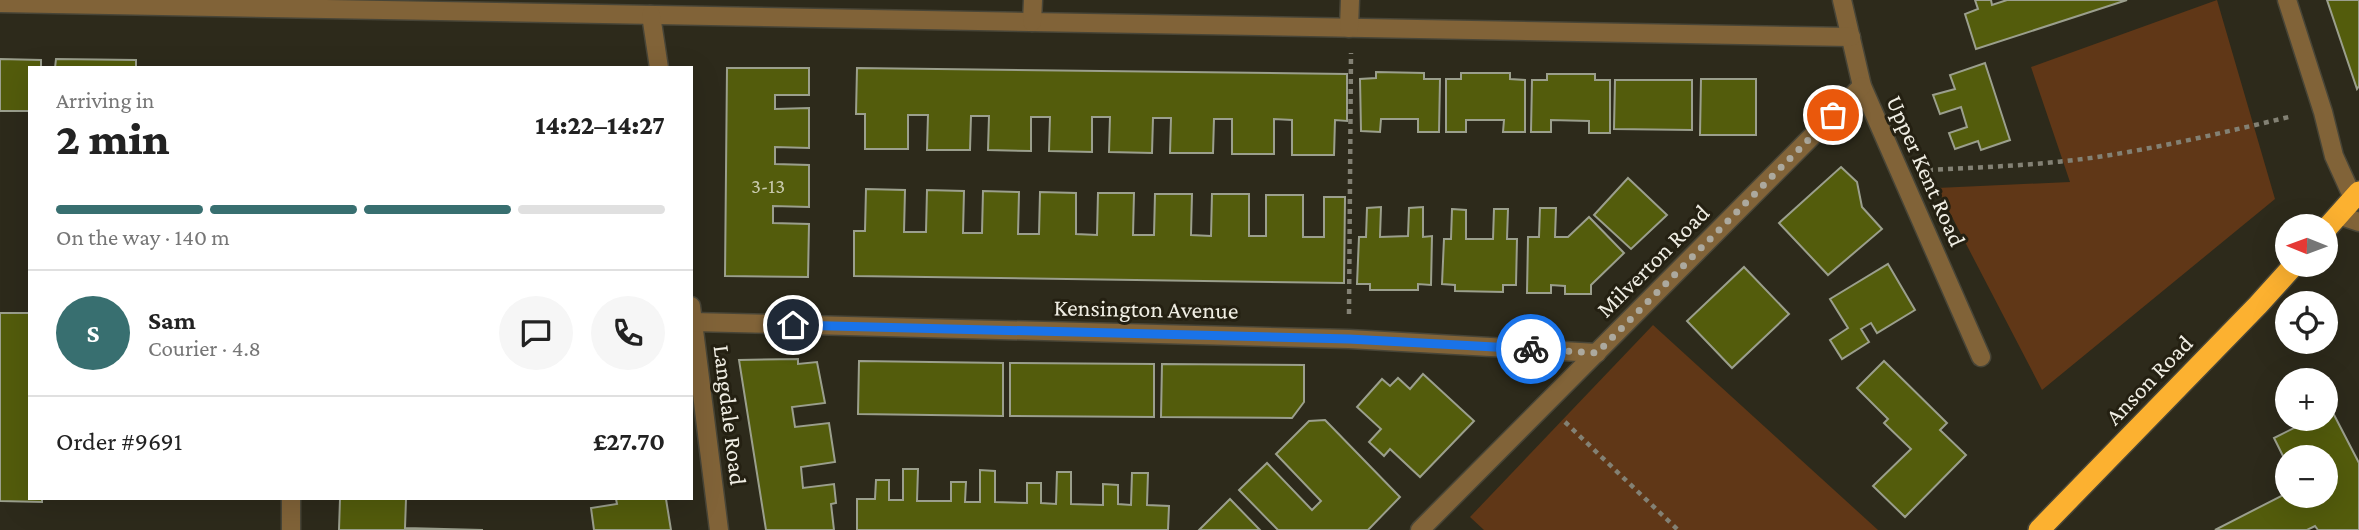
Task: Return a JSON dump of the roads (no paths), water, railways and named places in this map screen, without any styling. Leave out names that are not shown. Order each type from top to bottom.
[{"type":"highway","points":[[2338,215],[2356,195]]},
{"type":"highway","name":"Anson Road","points":[[2039,530],[2283,277]]},
{"type":"street","points":[[1032,0],[1032,22]]},
{"type":"street","points":[[1350,0],[1350,29]]},
{"type":"street","name":"Upper Kent Road","points":[[1842,0],[1862,86],[1981,357]]},
{"type":"street","points":[[2287,0],[2323,112],[2334,156],[2356,195]]},
{"type":"street","points":[[0,3],[380,4],[651,15],[717,8],[1032,22],[1851,37]]},
{"type":"street","points":[[651,15],[659,66]]},
{"type":"street","name":"Milverton Road","points":[[1420,530],[1862,86]]},
{"type":"street","points":[[2338,222],[2359,222]]},
{"type":"street","name":"Kensington Avenue","points":[[693,314],[1349,339],[1597,353]]},
{"type":"street","name":"Langdale Road","points":[[693,322],[719,530]]},
{"type":"street","points":[[291,500],[291,530]]}]
